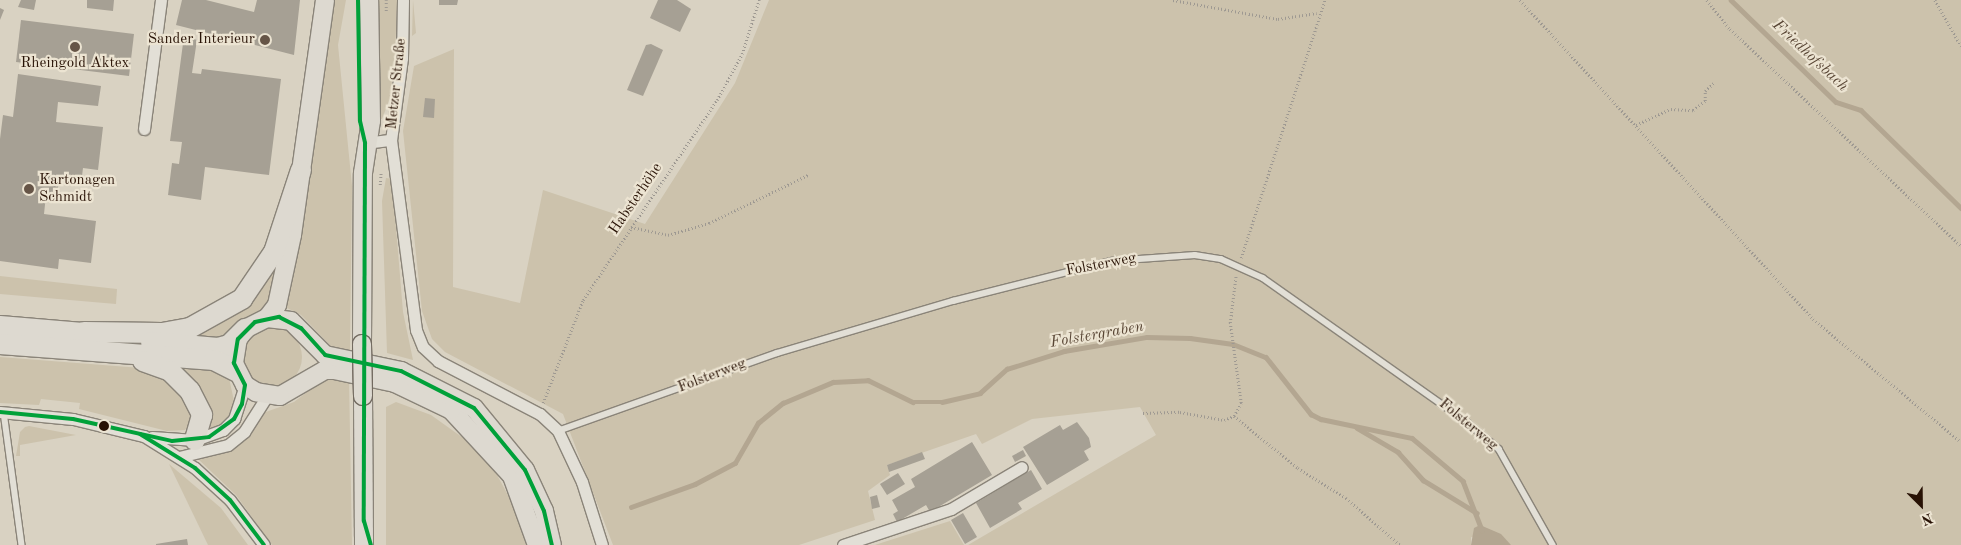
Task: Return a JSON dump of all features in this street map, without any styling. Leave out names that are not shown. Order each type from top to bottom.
[{"type":"highway","points":[[84,332],[162,333],[190,328],[242,299],[274,252],[301,170]]},
{"type":"highway","points":[[0,326],[84,332],[218,348],[229,345],[245,329]]},
{"type":"highway","points":[[0,344],[214,360],[241,378]]},
{"type":"highway","points":[[96,352],[155,362],[180,379],[202,415],[195,440]]},
{"type":"main road","points":[[267,318],[281,289],[301,170],[325,0]]},
{"type":"main road","name":"Metzer Straße","points":[[358,0],[360,121],[365,144],[362,344],[364,545]]},
{"type":"main road","name":"Metzer Straße","points":[[365,144],[371,121],[369,0]]},
{"type":"main road","points":[[537,545],[512,476],[451,410],[395,383],[351,372],[326,370],[280,396],[268,396],[241,378],[234,351],[245,329],[267,318],[291,321],[325,355],[401,371],[474,408],[525,470],[544,511],[552,545]]},
{"type":"main road","points":[[302,384],[312,362],[308,338]]},
{"type":"main road","name":"Metzer Straße","points":[[364,520],[371,545]]},
{"type":"street","points":[[144,129],[161,0]]},
{"type":"street","name":"Metzer Straße","points":[[365,144],[391,140],[402,58],[403,0]]},
{"type":"street","points":[[391,140],[411,312],[423,347],[438,360],[540,414],[558,431],[582,482],[602,545]]},
{"type":"street","points":[[2,412],[73,419],[144,436],[195,440],[216,434],[234,419],[241,378]]},
{"type":"street","points":[[179,457],[228,445],[244,432],[268,396]]},
{"type":"street","points":[[144,436],[179,457],[230,500],[264,545]]},
{"type":"street","points":[[843,545],[951,509],[1022,467]]},
{"type":"lane","name":"Folsterweg","points":[[558,431],[812,342],[1082,267],[1166,255],[1196,255],[1238,266],[1350,335],[1499,449],[1553,545]]},
{"type":"lane","points":[[2,412],[22,545]]},
{"type":"path","name":"Habsterhöhe","points":[[540,414],[583,300],[717,100],[742,54],[760,0]]},
{"type":"path","points":[[1173,0],[1278,19],[1317,12]]},
{"type":"path","points":[[1144,413],[1180,412],[1224,420],[1234,416],[1241,403],[1240,377],[1230,323],[1238,266],[1317,12],[1324,0]]},
{"type":"path","points":[[1520,0],[1813,319],[1961,442]]},
{"type":"path","points":[[1707,0],[1730,29],[1961,246]]},
{"type":"path","points":[[1935,0],[1961,46]]},
{"type":"path","points":[[1636,125],[1671,109],[1693,110],[1705,101],[1705,91],[1715,82]]},
{"type":"path","points":[[631,227],[668,234],[709,223],[808,174]]},
{"type":"path","points":[[1234,416],[1298,468],[1346,498],[1400,545]]},
{"type":"shaded area","points":[[331,0],[346,0],[338,45],[352,186],[350,350],[332,347],[301,315],[285,307],[307,198]]},
{"type":"shaded area","points":[[373,0],[397,0],[394,88],[382,119],[377,118]]},
{"type":"shaded area","points":[[413,0],[416,33],[412,36]]},
{"type":"shaded area","points":[[769,0],[1961,0],[1961,545],[1511,545],[1471,537],[1471,545],[968,545],[1156,435],[1140,407],[1032,419],[982,444],[976,434],[887,465],[890,475],[868,491],[875,520],[799,545],[613,545],[563,414],[445,352],[432,339],[422,311],[403,131],[414,66],[454,49],[453,287],[520,303],[543,190],[645,224],[735,83]]},
{"type":"shaded area","points":[[386,178],[392,179],[403,312],[413,360],[387,353],[382,201]]},
{"type":"shaded area","points":[[279,260],[271,304],[226,339],[186,338],[222,323],[240,310]]},
{"type":"shaded area","points":[[0,276],[117,289],[116,304],[0,294]]},
{"type":"shaded area","points":[[266,327],[278,327],[294,335],[300,345],[302,357],[300,369],[294,379],[278,387],[266,387],[250,379],[242,363],[242,351],[250,335]]},
{"type":"shaded area","points":[[0,357],[154,369],[175,384],[192,414],[191,423],[185,430],[167,431],[79,409],[80,403],[41,399],[39,405],[0,403]]},
{"type":"shaded area","points":[[168,361],[216,367],[229,378],[234,401],[227,420],[210,432],[209,410]]},
{"type":"shaded area","points":[[349,378],[352,545],[272,545],[236,495],[198,459],[230,449],[245,438],[263,413],[294,402],[324,379]]},
{"type":"shaded area","points":[[396,402],[431,415],[473,445],[496,473],[516,510],[526,545],[386,545],[386,407]]},
{"type":"shaded area","points":[[29,426],[76,435],[20,445],[20,456],[16,456],[20,432]]},
{"type":"shaded area","points":[[169,464],[221,508],[248,545],[208,545]]},
{"type":"shaded area","points":[[950,521],[964,545],[875,545],[881,543]]},
{"type":"shaded area","points":[[1480,525],[1501,534],[1511,545],[1471,545],[1474,528]]},
{"type":"building","points":[[21,0],[36,0],[34,10],[18,7]]},
{"type":"building","points":[[87,0],[114,0],[113,11],[87,8]]},
{"type":"building","name":"Sander Interieur","points":[[182,0],[206,0],[254,12],[257,0],[300,0],[294,55],[176,25]]},
{"type":"building","points":[[439,0],[458,0],[457,5],[439,5]]},
{"type":"building","points":[[658,0],[677,0],[691,9],[680,32],[650,18]]},
{"type":"building","points":[[0,8],[4,10],[0,20]]},
{"type":"building","name":"Rheingold Aktex","points":[[21,20],[134,34],[129,76],[16,62]]},
{"type":"building","points":[[184,36],[197,40],[192,73],[201,74],[202,69],[281,79],[269,175],[205,167],[201,200],[168,195],[172,163],[179,164],[182,142],[170,141]]},
{"type":"building","points":[[651,44],[663,50],[643,96],[627,90],[646,45]]},
{"type":"building","name":"Kartonagen Schmidt","points":[[18,74],[101,86],[98,106],[58,102],[56,122],[103,127],[98,170],[83,168],[81,184],[59,181],[57,196],[46,195],[44,214],[96,221],[91,263],[59,259],[58,269],[0,261],[0,139],[3,115],[13,117]]},
{"type":"building","points":[[425,98],[435,99],[434,118],[423,117]]},
{"type":"building","points":[[1077,422],[1089,438],[1091,447],[1084,451],[1089,460],[1047,485],[1023,447],[1060,425],[1063,430]]},
{"type":"building","points":[[972,442],[992,475],[930,512],[926,505],[897,522],[893,514],[898,511],[892,500],[915,487],[911,479]]},
{"type":"building","points":[[1023,450],[1026,456],[1015,462],[1012,456]]},
{"type":"building","points":[[922,452],[925,459],[889,472],[887,465]]},
{"type":"building","points":[[1031,470],[1042,489],[1018,503],[1022,509],[990,528],[976,503]]},
{"type":"building","points":[[898,473],[905,484],[887,495],[880,484]]},
{"type":"building","points":[[877,495],[880,507],[872,509],[870,497]]},
{"type":"building","points":[[963,513],[977,537],[965,544],[951,520]]},
{"type":"building","points":[[187,539],[188,545],[156,545],[156,544]]},
{"type":"waterway","name":"Friedhofsbach","points":[[1731,0],[1836,102],[1861,110],[1961,208]]},
{"type":"waterway","name":"Folstergraben","points":[[631,507],[695,484],[735,463],[758,423],[783,403],[833,382],[868,380],[913,402],[942,402],[980,393],[1007,369],[1064,351],[1147,337],[1190,338],[1233,344],[1266,357],[1311,414],[1321,419],[1412,438],[1463,481],[1482,530]]},
{"type":"waterway","name":"Folstergraben","points":[[1357,428],[1398,452],[1423,480],[1477,513]]},
{"type":"transit line","points":[[358,0],[360,121],[365,143],[364,521],[371,545]]},
{"type":"transit line","points":[[0,412],[73,419],[172,441],[209,437],[234,419],[242,404],[245,385],[234,363],[238,339],[255,322],[279,317],[301,328],[325,355],[401,371],[474,408],[525,470],[544,511],[552,545]]},
{"type":"transit line","points":[[140,434],[195,468],[230,500],[264,545]]},
{"type":"place","name":"Sander Interieur","points":[[265,40]]},
{"type":"place","name":"Rheingold Aktex","points":[[75,47]]},
{"type":"place","name":"Kartonagen Schmidt","points":[[29,189]]}]
